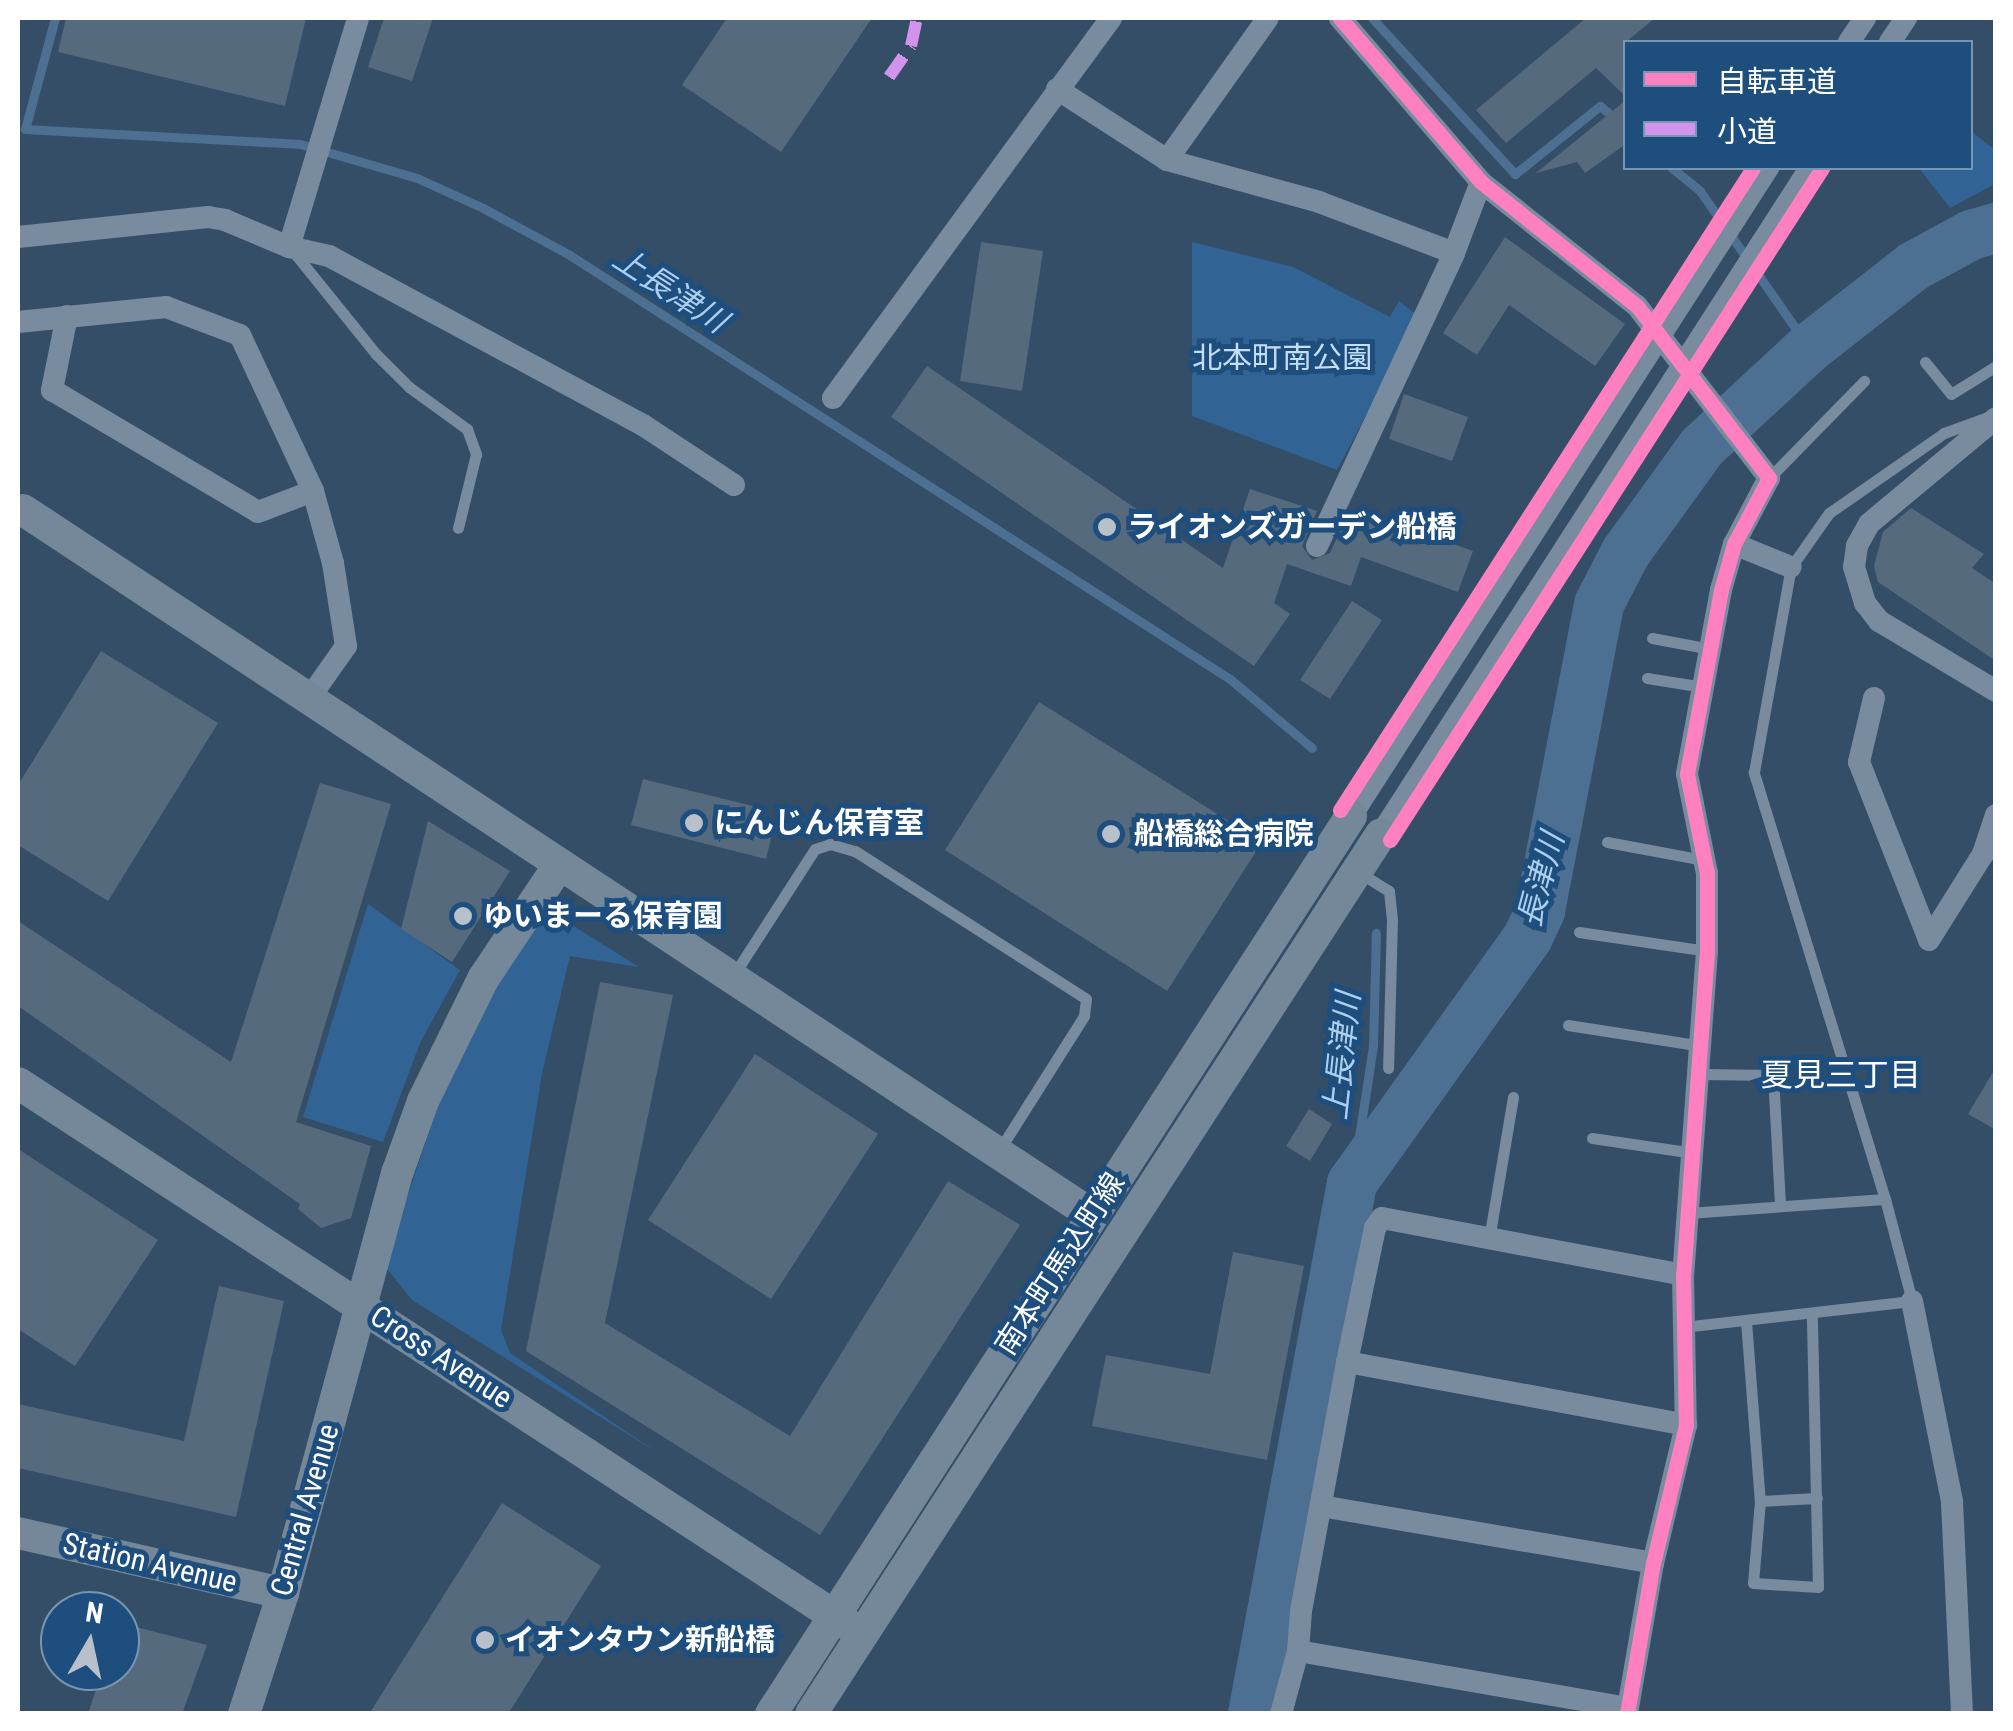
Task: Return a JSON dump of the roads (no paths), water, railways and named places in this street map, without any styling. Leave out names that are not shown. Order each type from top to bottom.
[{"type":"street","points":[[289,247],[358,18]]},
{"type":"street","points":[[833,398],[1112,18]]},
{"type":"street","points":[[1167,160],[1268,18]]},
{"type":"street","points":[[1298,1651],[1627,1711],[1653,1563],[1686,1425],[1683,1275],[1708,952],[1704,860],[1687,774],[1734,544],[1769,478],[1637,306],[1480,182],[1340,18]]},
{"type":"street","points":[[1850,40],[1865,18]]},
{"type":"street","points":[[1891,40],[1906,18]]},
{"type":"street","points":[[1057,90],[1167,160],[1318,202],[1454,254]]},
{"type":"street","points":[[1351,816],[1767,170]]},
{"type":"street","points":[[1381,834],[1809,170]]},
{"type":"street","points":[[1317,546],[1454,254],[1480,182]]},
{"type":"street","points":[[18,237],[208,217],[346,266],[643,424],[734,485]]},
{"type":"street","points":[[18,322],[166,306],[240,335],[314,492],[333,563],[346,646],[308,700]]},
{"type":"street","points":[[66,316],[52,390],[258,512],[314,492]]},
{"type":"street","points":[[1996,416],[1869,524],[1857,546],[1854,567],[1865,603],[1878,621],[1996,691]]},
{"type":"street","points":[[20,508],[1092,1215]]},
{"type":"street","points":[[1734,544],[1791,567]]},
{"type":"street","points":[[1874,698],[1859,762],[1928,940],[1982,854],[1996,816]]},
{"type":"street","name":"南本町馬込町線","points":[[771,1714],[1351,816]]},
{"type":"street","name":"南本町馬込町線","points":[[812,1714],[1381,834]]},
{"type":"street","name":"Central Avenue","points":[[244,1714],[283,1593],[398,1171],[445,1048],[483,979],[559,865]]},
{"type":"street","name":"Cross Avenue","points":[[18,1083],[862,1634]]},
{"type":"street","points":[[1281,1714],[1298,1651],[1301,1610],[1347,1362],[1375,1228],[1382,1218],[1683,1275]]},
{"type":"street","points":[[1912,1301],[1952,1502],[1962,1714]]},
{"type":"street","points":[[1347,1362],[1686,1425]]},
{"type":"street","points":[[1321,1506],[1653,1563]]},
{"type":"street","name":"Station Avenue","points":[[18,1533],[283,1593]]},
{"type":"lane","points":[[289,247],[376,354],[409,386],[468,430],[476,454],[458,528]]},
{"type":"lane","points":[[1925,362],[1951,394],[1996,366]]},
{"type":"lane","points":[[1769,478],[1864,381]]},
{"type":"lane","points":[[1683,1327],[1912,1301],[1885,1199],[1754,772],[1791,567],[1829,513],[1944,433],[1996,416]]},
{"type":"lane","points":[[1652,638],[1710,649]]},
{"type":"lane","points":[[1648,678],[1703,687]]},
{"type":"lane","points":[[1607,842],[1704,860]]},
{"type":"lane","points":[[731,979],[815,849],[830,844],[856,852],[1086,1000],[1084,1016],[997,1153]]},
{"type":"lane","points":[[1328,852],[1389,891],[1392,920],[1388,1068]]},
{"type":"lane","points":[[1579,932],[1708,952]]},
{"type":"lane","points":[[1568,1025],[1702,1046]]},
{"type":"lane","points":[[1700,1074],[1773,1075],[1780,1206]]},
{"type":"lane","points":[[1489,1239],[1513,1097]]},
{"type":"lane","points":[[1592,1138],[1694,1153]]},
{"type":"lane","points":[[1688,1214],[1885,1199]]},
{"type":"lane","points":[[1746,1321],[1760,1501],[1753,1583],[1818,1588],[1812,1314]]},
{"type":"lane","points":[[1760,1501],[1816,1498]]},
{"type":"waterway","name":"上長津川","points":[[55,18],[25,129],[300,144],[417,178],[483,208],[568,254],[1230,679],[1312,748]]},
{"type":"waterway","points":[[1372,18],[1515,174],[1600,106],[1616,119]]},
{"type":"waterway","points":[[1674,170],[1700,191],[1809,348]]},
{"type":"waterway","name":"長津川","points":[[1253,1714],[1352,1183],[1528,937],[1540,911],[1599,604],[1626,552],[1702,447],[1809,348],[1914,266],[1971,235],[1996,228]]},
{"type":"waterway","name":"上長津川","points":[[1352,1183],[1373,1046],[1376,933]]},
{"type":"place","name":"ライオンズガーデン船橋","points":[[1107,527]]},
{"type":"place","name":"にんじん保育室","points":[[694,823]]},
{"type":"place","name":"船橋総合病院","points":[[1111,834]]},
{"type":"place","name":"ゆいまーる保育園","points":[[463,916]]},
{"type":"place","name":"イオンタウン新船橋","points":[[485,1640]]},
{"type":"district","name":"夏見三丁目","points":[[1841,1075]]},
{"type":"park label","name":"北本町南公園","points":[[1282,358]]}]
